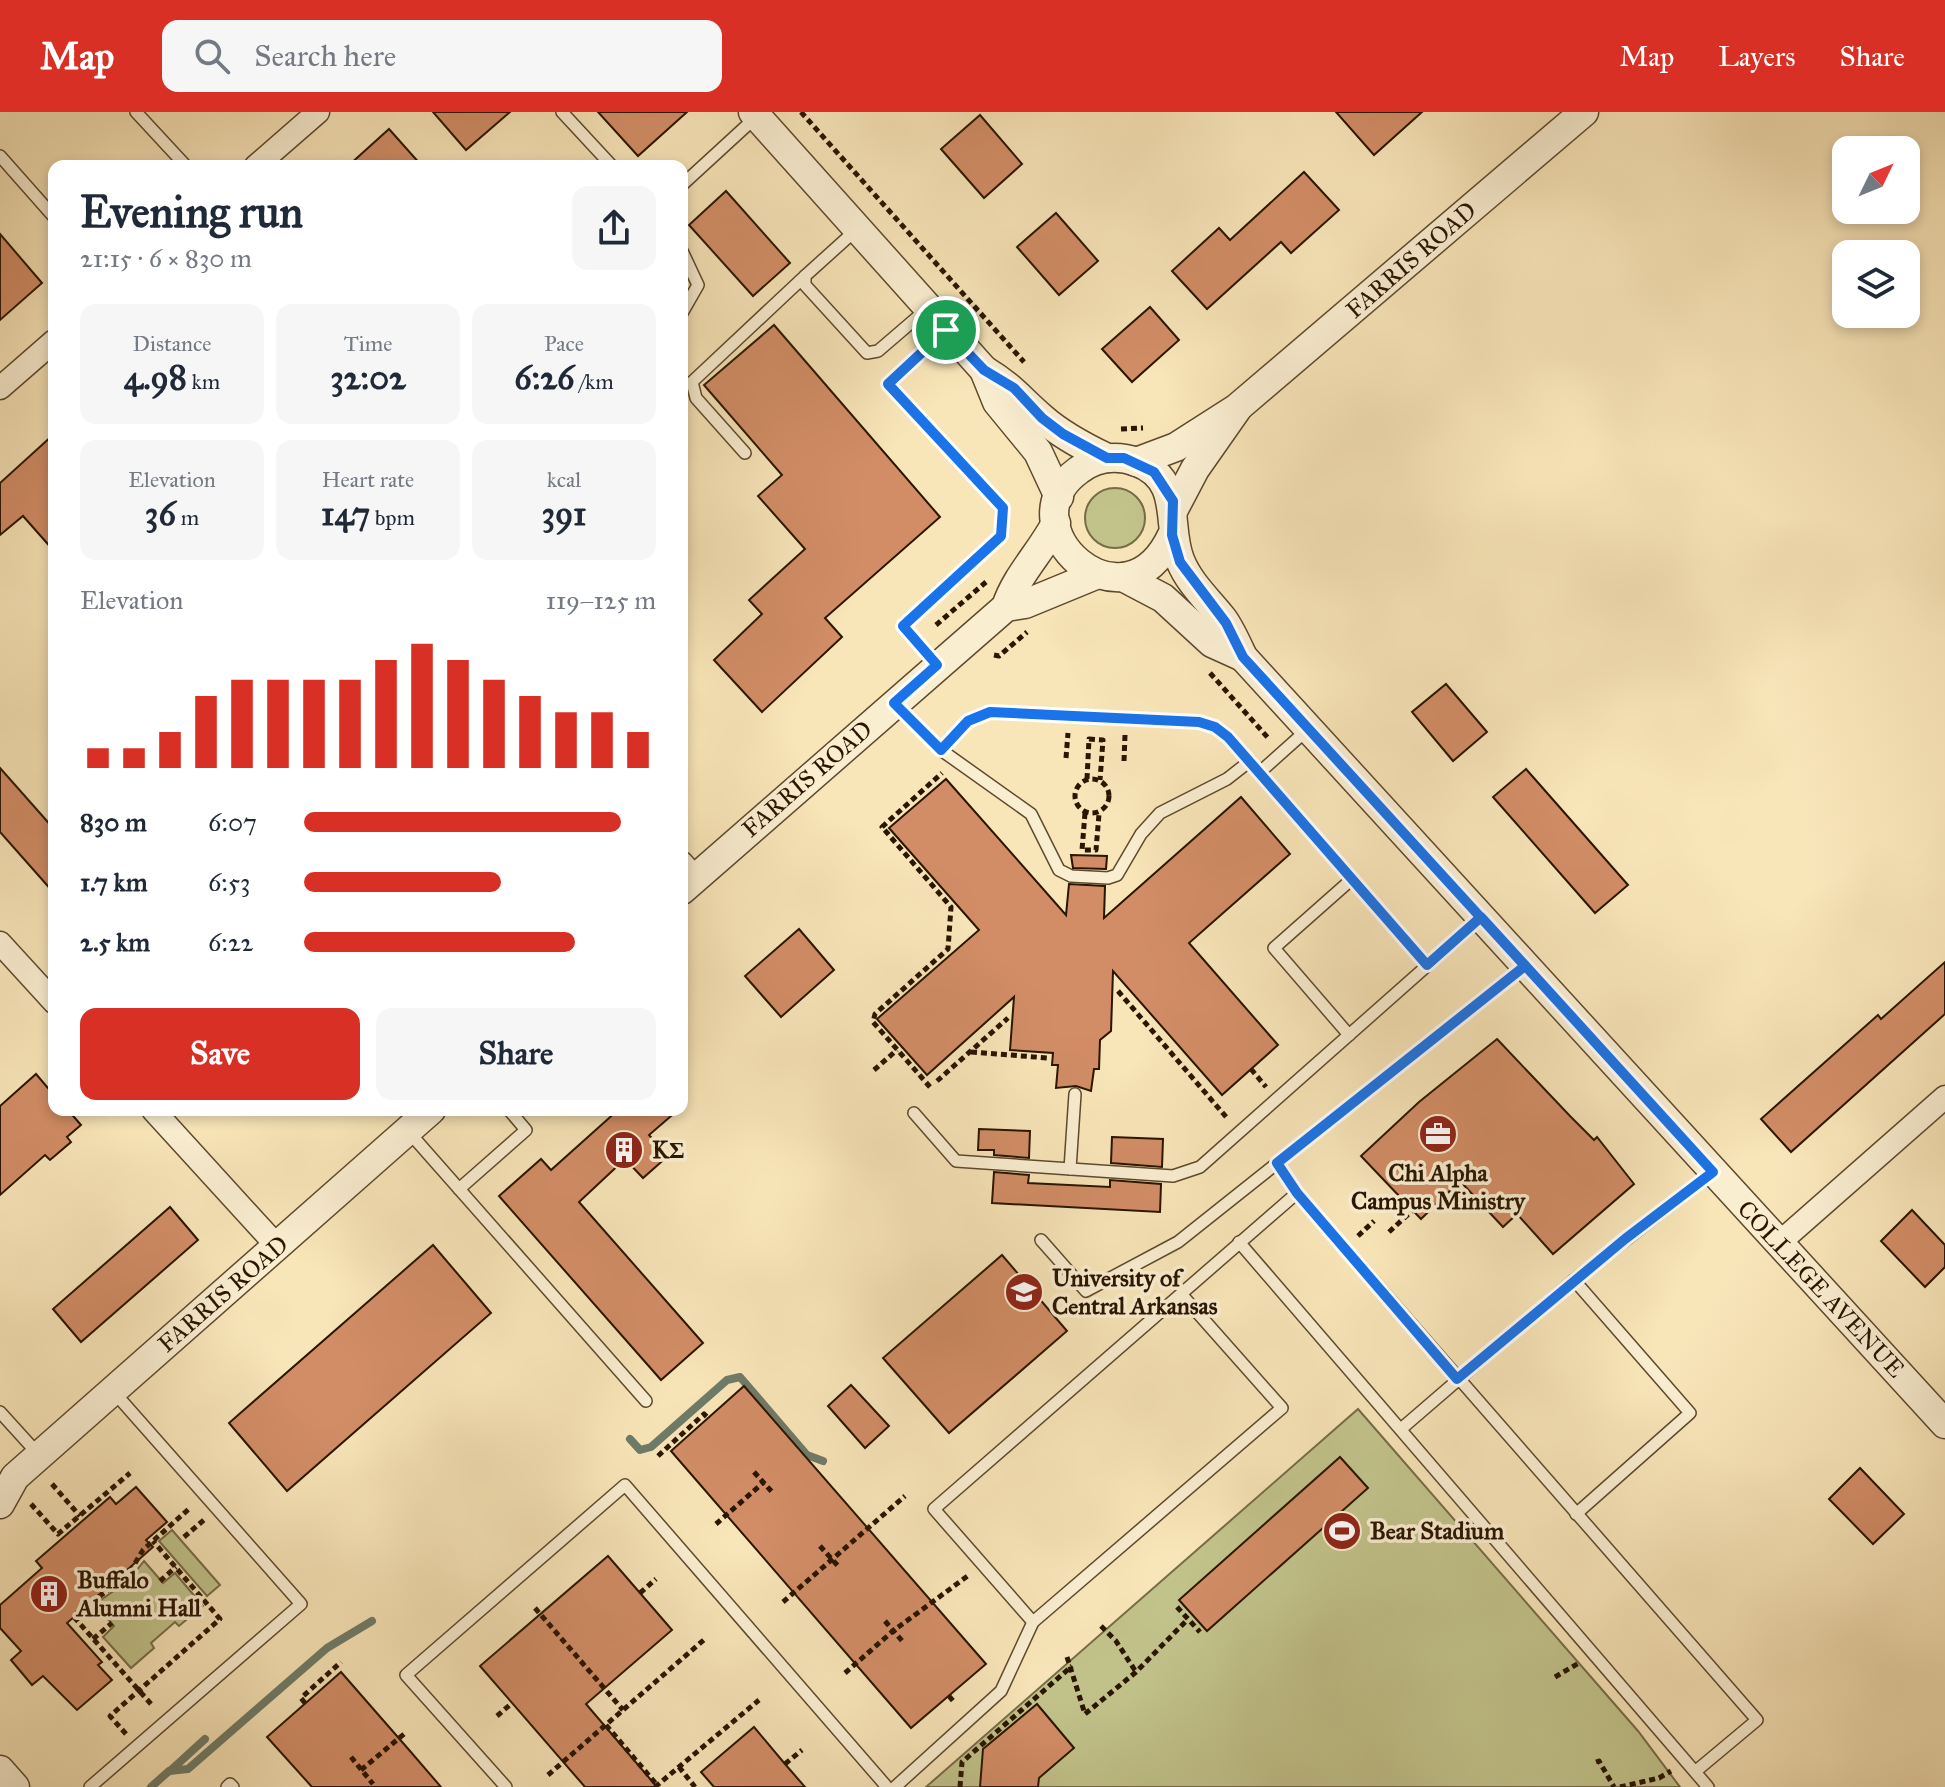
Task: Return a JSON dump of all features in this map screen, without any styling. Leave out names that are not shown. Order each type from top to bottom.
[{"type":"street","points":[[263,160],[318,112]]},
{"type":"street","name":"FARRIS ROAD","points":[[1136,462],[1176,447],[1237,408],[1584,112]]},
{"type":"street","points":[[755,114],[984,370],[1014,388],[1042,418],[1063,434],[1107,458],[1136,462],[1154,472],[1166,485],[1173,522],[1154,563],[1110,575],[1076,562],[1065,549],[1058,510],[1038,452],[997,402],[984,370]]},
{"type":"street","points":[[0,388],[48,346]]},
{"type":"street","name":"FARRIS ROAD","points":[[1173,522],[1195,469],[1237,408]]},
{"type":"street","points":[[1058,510],[1076,472],[1107,458]]},
{"type":"street","name":"FARRIS ROAD","points":[[1006,607],[1012,588],[1038,555],[1058,510]]},
{"type":"street","name":"COLLEGE AVENUE","points":[[1173,522],[1186,572],[1226,623],[1243,657],[1945,1424]]},
{"type":"street","name":"FARRIS ROAD","points":[[688,875],[1006,607],[1025,604],[1110,575]]},
{"type":"street","name":"COLLEGE AVENUE","points":[[1110,575],[1163,598],[1212,643],[1243,657]]},
{"type":"street","points":[[0,943],[48,995]]},
{"type":"street","points":[[1779,1243],[1945,1097]]},
{"type":"street","points":[[158,1116],[277,1246]]},
{"type":"street","name":"FARRIS ROAD","points":[[0,1504],[7,1480],[424,1116]]},
{"type":"street","points":[[0,1770],[15,1787]]},
{"type":"lane","points":[[136,112],[180,160]]},
{"type":"lane","points":[[562,112],[606,160]]},
{"type":"lane","points":[[688,179],[755,114]]},
{"type":"lane","points":[[0,156],[48,210]]},
{"type":"lane","points":[[745,453],[696,398],[692,382],[857,230]]},
{"type":"lane","points":[[688,264],[698,285],[688,302]]},
{"type":"lane","points":[[805,276],[805,285],[867,353],[878,351],[927,309]]},
{"type":"lane","points":[[937,665],[903,626],[1001,536],[1003,508],[888,384],[946,330]]},
{"type":"lane","points":[[894,703],[941,750],[1031,814],[1059,870],[1071,876],[1108,878],[1125,867],[1141,834],[1160,813],[1227,779],[1250,761]]},
{"type":"lane","points":[[941,750],[968,721],[990,712],[1199,722],[1215,727],[1260,772],[1427,965]]},
{"type":"lane","points":[[1260,772],[1308,728]]},
{"type":"lane","points":[[1349,1035],[1274,948],[1352,879]]},
{"type":"lane","points":[[914,1113],[956,1161],[1173,1176],[1200,1167],[1481,917]]},
{"type":"lane","points":[[1041,1240],[1086,1291],[1178,1242],[1525,966]]},
{"type":"lane","points":[[1070,1169],[1075,1094]]},
{"type":"lane","points":[[459,1189],[526,1130],[514,1116]]},
{"type":"lane","points":[[408,1130],[646,1401]]},
{"type":"lane","points":[[1277,1163],[1297,1193],[1457,1379],[1757,1720],[1696,1771]]},
{"type":"lane","points":[[1401,1429],[1574,1280],[1713,1172]]},
{"type":"lane","points":[[1033,1622],[934,1509],[1297,1193]]},
{"type":"lane","points":[[1239,1242],[1708,1787]]},
{"type":"lane","points":[[1574,1280],[1690,1413],[1576,1514]]},
{"type":"lane","points":[[895,1787],[1001,1691],[1033,1622],[1282,1408],[1181,1294]]},
{"type":"lane","points":[[90,1787],[301,1604],[112,1390]]},
{"type":"lane","points":[[0,1412],[39,1455]]},
{"type":"lane","points":[[506,1787],[406,1675],[625,1485],[887,1787]]},
{"type":"lane","points":[[227,1787],[230,1784],[233,1787]]},
{"type":"path","points":[[801,112],[1028,367]]},
{"type":"path","points":[[1116,429],[1155,425]]},
{"type":"path","points":[[999,656],[1031,629]]},
{"type":"path","points":[[1206,669],[1269,739]]},
{"type":"path","points":[[1066,758],[1068,733]]},
{"type":"path","points":[[1124,761],[1125,735]]},
{"type":"path","points":[[1087,779],[1089,739],[1103,740],[1100,780]]},
{"type":"path","points":[[930,1087],[873,1022],[875,1014],[948,949],[951,907],[882,827],[943,773]]},
{"type":"path","points":[[1085,813],[1082,850],[1096,850],[1099,814],[1108,805],[1110,789],[1100,780],[1087,779],[1076,787],[1075,803],[1085,813],[1099,814]]},
{"type":"path","points":[[1118,991],[1227,1118]]},
{"type":"path","points":[[937,1081],[1008,1018]]},
{"type":"path","points":[[874,1070],[897,1050]]},
{"type":"path","points":[[970,1052],[1048,1058]]},
{"type":"path","points":[[1251,1069],[1266,1087]]},
{"type":"path","points":[[1389,1232],[1413,1210]]},
{"type":"path","points":[[1358,1236],[1374,1221]]},
{"type":"path","points":[[658,1456],[704,1414],[708,1418]]},
{"type":"path","points":[[754,1472],[773,1493]]},
{"type":"path","points":[[30,1502],[58,1534],[130,1473]]},
{"type":"path","points":[[716,1524],[764,1482]]},
{"type":"path","points":[[52,1484],[80,1516]]},
{"type":"path","points":[[783,1602],[905,1496]]},
{"type":"path","points":[[151,1704],[73,1616],[128,1575],[143,1550],[193,1505]]},
{"type":"path","points":[[184,1537],[205,1518]]},
{"type":"path","points":[[129,1738],[110,1716],[220,1619],[153,1541]]},
{"type":"path","points":[[820,1546],[839,1567]]},
{"type":"path","points":[[160,1581],[176,1567]]},
{"type":"path","points":[[845,1673],[893,1631],[929,1608],[972,1573]]},
{"type":"path","points":[[640,1593],[656,1579]]},
{"type":"path","points":[[1177,1607],[1200,1632]]},
{"type":"path","points":[[535,1608],[623,1710]]},
{"type":"path","points":[[1067,1657],[1085,1714],[1136,1672],[1188,1619]]},
{"type":"path","points":[[885,1621],[903,1642]]},
{"type":"path","points":[[93,1639],[112,1623]]},
{"type":"path","points":[[1101,1626],[1116,1641],[1136,1672]]},
{"type":"path","points":[[548,1775],[706,1638]]},
{"type":"path","points":[[305,1703],[301,1698],[341,1662]]},
{"type":"path","points":[[960,1787],[962,1762],[1072,1666]]},
{"type":"path","points":[[1555,1677],[1575,1667]]},
{"type":"path","points":[[949,1696],[954,1702]]},
{"type":"path","points":[[606,1725],[656,1786],[759,1700]]},
{"type":"path","points":[[497,1716],[512,1703]]},
{"type":"path","points":[[361,1770],[404,1734]]},
{"type":"path","points":[[785,1764],[802,1750]]},
{"type":"path","points":[[351,1757],[373,1784]]},
{"type":"path","points":[[1596,1762],[1599,1761],[1617,1787],[1659,1778],[1671,1771]]},
{"type":"path","points":[[679,1767],[695,1787]]},
{"type":"green space","points":[[1115,488],[1127,490],[1136,497],[1143,506],[1143,530],[1136,539],[1127,546],[1115,548],[1103,546],[1094,539],[1087,530],[1085,518],[1087,506],[1094,497],[1103,490]]},
{"type":"green space","name":"Bear Stadium","points":[[1358,1409],[1638,1731],[1680,1787],[926,1787]]},
{"type":"green space","points":[[172,1530],[220,1585],[207,1596],[159,1541]]},
{"type":"green space","points":[[144,1561],[163,1583],[175,1573],[203,1606],[179,1626],[175,1622],[151,1643],[154,1648],[131,1668],[103,1637],[114,1626],[95,1604],[128,1581]]},
{"type":"building","points":[[433,112],[510,112],[466,150]]},
{"type":"building","points":[[598,112],[687,112],[638,156]]},
{"type":"building","points":[[1336,112],[1422,112],[1374,155]]},
{"type":"building","points":[[980,115],[1022,164],[984,198],[941,149]]},
{"type":"building","points":[[389,129],[417,160],[355,160]]},
{"type":"building","points":[[1304,172],[1339,210],[1291,253],[1281,242],[1207,309],[1172,271],[1219,228],[1230,240]]},
{"type":"building","points":[[726,191],[790,263],[753,296],[689,225]]},
{"type":"building","points":[[1056,213],[1098,261],[1059,295],[1017,247]]},
{"type":"building","points":[[0,234],[42,283],[0,320]]},
{"type":"building","points":[[1150,307],[1179,340],[1132,382],[1102,349]]},
{"type":"building","points":[[774,325],[940,517],[825,618],[842,637],[762,712],[714,660],[762,614],[749,600],[805,549],[758,496],[782,475],[704,385]]},
{"type":"building","points":[[48,439],[48,544],[23,516],[0,535],[0,483]]},
{"type":"building","points":[[1446,684],[1487,732],[1453,761],[1412,712]]},
{"type":"building","points":[[0,768],[48,822],[48,886],[0,832]]},
{"type":"building","points":[[1526,769],[1628,885],[1595,913],[1493,797]]},
{"type":"building","points":[[946,779],[1066,915],[1069,884],[1105,886],[1104,918],[1241,797],[1290,854],[1189,943],[1278,1045],[1222,1095],[1113,971],[1111,1031],[1100,1040],[1099,1069],[1094,1069],[1091,1091],[1076,1086],[1056,1088],[1058,1065],[1052,1065],[1053,1053],[1010,1050],[1014,997],[927,1075],[877,1019],[979,930],[889,828]]},
{"type":"building","points":[[1071,855],[1107,856],[1106,869],[1073,868]]},
{"type":"building","points":[[799,929],[834,970],[781,1017],[745,976]]},
{"type":"building","points":[[1945,962],[1945,1014],[1791,1152],[1761,1119],[1878,1015],[1881,1019]]},
{"type":"building","points":[[1497,1039],[1594,1140],[1597,1137],[1634,1184],[1553,1254],[1517,1214],[1503,1227],[1460,1181],[1421,1219],[1361,1156],[1419,1102]]},
{"type":"building","points":[[36,1074],[48,1088],[48,1116],[73,1116],[81,1125],[67,1137],[71,1142],[50,1160],[45,1155],[0,1195],[0,1106]]},
{"type":"building","points":[[611,1116],[671,1116],[649,1135],[668,1156],[643,1178],[625,1159],[579,1202],[703,1343],[661,1380],[499,1196],[541,1159],[551,1170]]},
{"type":"building","points":[[979,1129],[1030,1131],[1029,1158],[994,1155],[994,1150],[978,1150]]},
{"type":"building","points":[[1112,1137],[1163,1139],[1162,1167],[1111,1163]]},
{"type":"building","points":[[994,1172],[1029,1175],[1028,1183],[1110,1187],[1110,1180],[1161,1184],[1160,1212],[992,1203]]},
{"type":"building","points":[[170,1207],[198,1240],[81,1342],[53,1309]]},
{"type":"building","points":[[1912,1210],[1945,1245],[1945,1267],[1925,1287],[1881,1241]]},
{"type":"building","points":[[433,1245],[491,1313],[287,1491],[229,1423]]},
{"type":"building","points":[[1002,1255],[1067,1331],[949,1433],[883,1358]]},
{"type":"building","points":[[851,1385],[889,1426],[865,1448],[828,1406]]},
{"type":"building","points":[[744,1386],[986,1664],[911,1728],[671,1451]]},
{"type":"building","points":[[1340,1457],[1368,1488],[1207,1631],[1179,1600]]},
{"type":"building","points":[[1860,1468],[1904,1514],[1873,1544],[1829,1499]]},
{"type":"building","name":"Buffalo Alumni Hall","points":[[136,1487],[167,1522],[146,1540],[153,1547],[67,1623],[102,1662],[98,1665],[112,1680],[77,1710],[43,1676],[32,1685],[11,1660],[21,1651],[0,1628],[0,1605],[42,1568],[36,1561],[110,1497],[116,1504]]},
{"type":"building","points":[[608,1556],[672,1630],[586,1704],[657,1787],[585,1787],[480,1666]]},
{"type":"building","points":[[341,1672],[441,1787],[312,1787],[267,1737]]},
{"type":"building","points":[[1037,1704],[1074,1748],[1039,1778],[1038,1787],[980,1787],[983,1749]]},
{"type":"building","points":[[754,1727],[805,1787],[714,1787],[701,1772]]},
{"type":"waterway","points":[[630,1439],[640,1450],[651,1447],[727,1380],[740,1377],[807,1455],[823,1461]]},
{"type":"waterway","points":[[151,1787],[169,1771],[188,1769],[327,1648],[372,1621]]},
{"type":"waterway","points":[[170,1771],[205,1739]]},
{"type":"place","name":"Chi Alpha Campus Ministry","points":[[1438,1134]]},
{"type":"place","name":"KΣ","points":[[624,1150]]},
{"type":"place","name":"University of Central Arkansas","points":[[1024,1292]]},
{"type":"place","name":"Bear Stadium","points":[[1342,1531]]},
{"type":"place","name":"Buffalo Alumni Hall","points":[[49,1594]]},
{"type":"route","points":[[946,330],[888,384],[1003,508],[1001,536],[903,626],[937,665],[894,703],[941,750],[968,721],[990,712],[1199,722],[1215,727],[1250,761],[1427,965],[1481,917],[1713,1172],[1574,1280],[1457,1379],[1297,1193],[1277,1163],[1525,966],[1481,917],[1243,657],[1226,623],[1180,562],[1172,535],[1175,518],[1173,501],[1166,485],[1140,463],[1124,458],[1107,458],[1063,434],[1042,418],[1014,388],[984,370],[946,330]]}]
